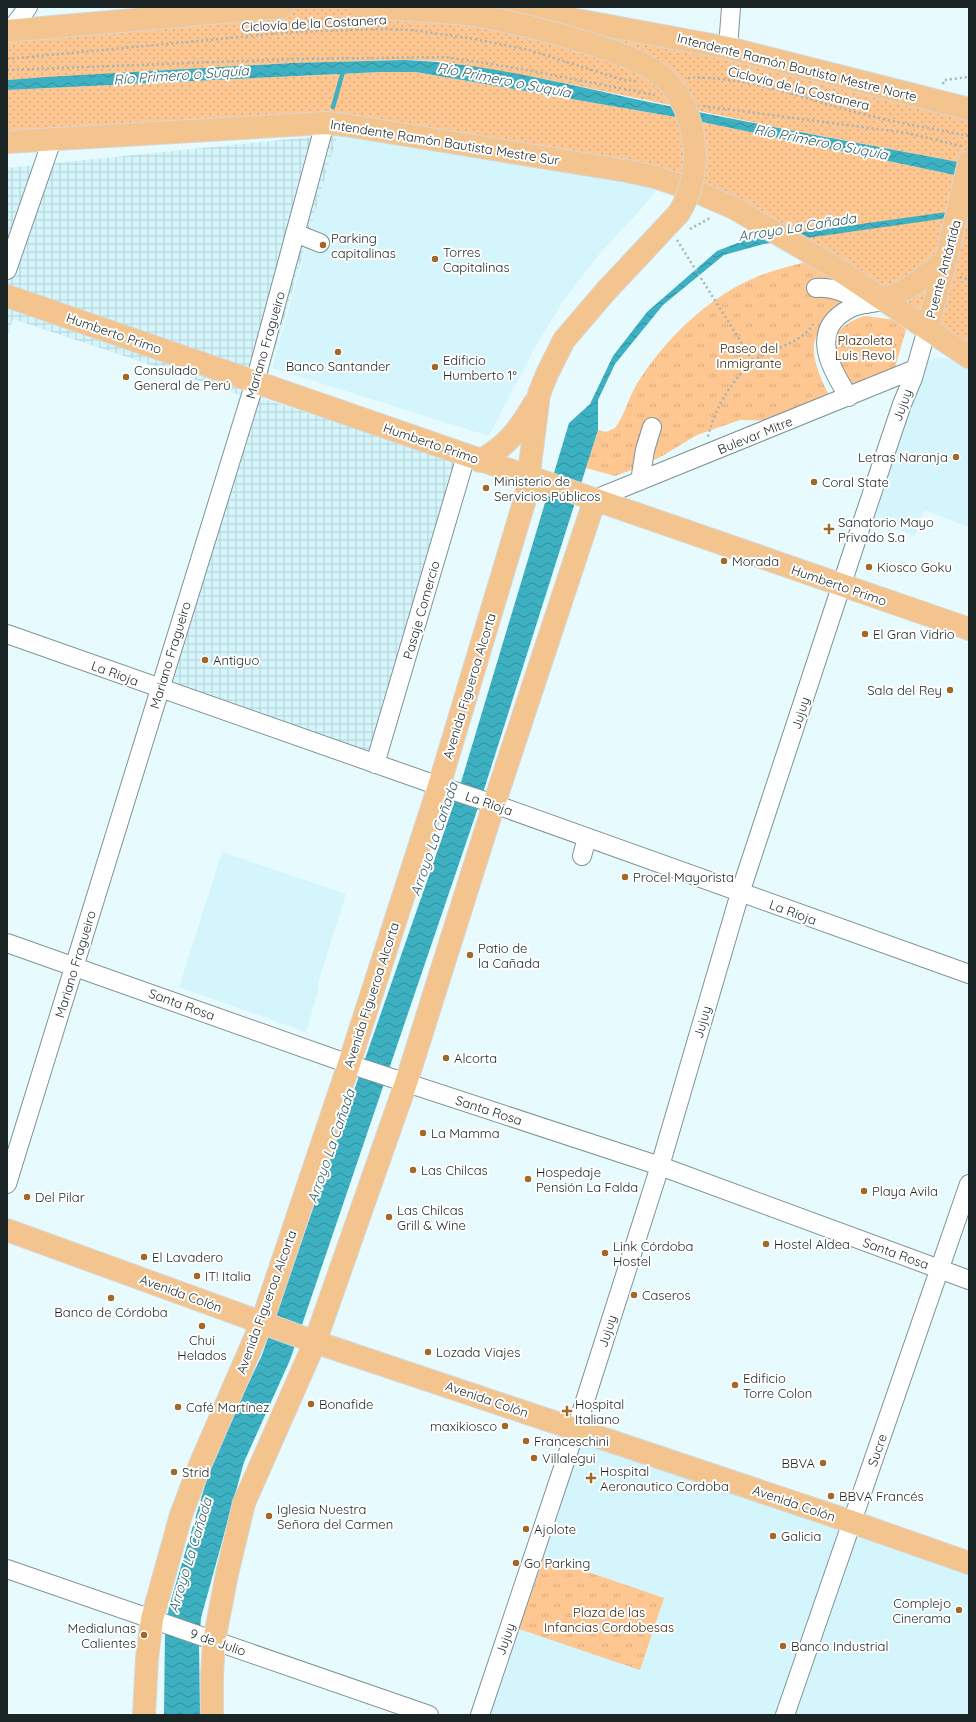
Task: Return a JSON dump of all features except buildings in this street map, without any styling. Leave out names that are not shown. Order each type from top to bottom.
[{"type":"main road","points":[[361,7],[478,16],[505,21],[626,56],[645,65],[668,83],[684,108],[692,126],[696,148],[694,170],[687,199],[679,213],[606,290],[564,340],[552,363],[539,394],[519,430],[498,450],[473,458]]},
{"type":"main road","name":"Intendente Ramón Bautista Mestre Norte","points":[[506,7],[728,48],[969,109]]},
{"type":"main road","points":[[8,31],[284,15]]},
{"type":"main road","name":"Intendente Ramón Bautista Mestre Sur","points":[[7,142],[325,123],[627,171],[655,177],[688,188],[734,208],[836,268],[875,302]]},
{"type":"main road","name":"Puente Antártida","points":[[927,329],[946,260],[969,162]]},
{"type":"main road","points":[[875,302],[910,287],[946,260]]},
{"type":"main road","name":"Humberto Primo","points":[[7,296],[969,629]]},
{"type":"main road","points":[[875,302],[927,329],[969,357]]},
{"type":"main road","name":"Avenida Figueroa Alcorta","points":[[144,1715],[147,1658],[152,1619],[166,1567],[190,1488],[262,1322],[349,1064],[439,786],[526,496],[539,394]]},
{"type":"main road","points":[[212,1715],[214,1641],[227,1574],[244,1503],[315,1342],[406,1083],[494,804],[595,499]]},
{"type":"main road","name":"Avenida Colón","points":[[7,1230],[315,1342],[852,1522],[969,1564]]},
{"type":"street","points":[[8,31],[28,7]]},
{"type":"street","points":[[728,48],[731,7]]},
{"type":"street","name":"Mariano Fragueiro","points":[[7,1184],[255,382],[325,123]]},
{"type":"street","points":[[7,270],[52,140]]},
{"type":"street","points":[[295,234],[320,244]]},
{"type":"street","points":[[816,288],[832,289],[875,302]]},
{"type":"street","points":[[849,398],[829,362],[826,350],[827,335],[833,321],[839,315],[852,307],[875,302]]},
{"type":"street","name":"Jujuy","points":[[480,1715],[576,1429],[660,1166],[740,893],[927,329]]},
{"type":"street","name":"Bulevar Mitre","points":[[595,499],[849,398],[915,369]]},
{"type":"street","points":[[640,481],[645,450],[652,427]]},
{"type":"street","name":"Pasaje Comercio","points":[[376,764],[473,458]]},
{"type":"street","name":"La Rioja","points":[[7,634],[494,804],[740,893],[880,935],[969,974]]},
{"type":"street","points":[[582,856],[587,838]]},
{"type":"street","name":"Santa Rosa","points":[[7,943],[349,1064],[660,1166],[969,1280]]},
{"type":"street","name":"Sucre","points":[[785,1715],[969,1184]]},
{"type":"street","name":"9 de Julio","points":[[7,1569],[429,1715]]},
{"type":"path","points":[[284,15],[315,31]]},
{"type":"path","name":"Ciclovía de la Costanera","points":[[7,59],[315,31],[344,29],[411,30],[475,39],[529,50],[623,80],[642,81]]},
{"type":"path","points":[[7,70],[287,59],[446,57],[531,71],[660,96]]},
{"type":"path","points":[[944,80],[969,77]]},
{"type":"path","name":"Ciclovía de la Costanera","points":[[681,78],[728,79],[782,91],[898,123],[969,136]]},
{"type":"path","points":[[782,91],[864,107],[874,101]]},
{"type":"path","points":[[698,105],[907,134],[969,148]]},
{"type":"path","points":[[686,232],[696,225],[734,208]]},
{"type":"path","points":[[681,235],[676,238],[679,244],[753,360]]},
{"type":"path","points":[[705,455],[710,426],[716,410],[731,387],[753,360],[806,334],[817,318]]},
{"type":"shaded area","points":[[338,134],[579,173],[657,189],[643,207],[601,252],[564,300],[535,347],[489,436],[272,368]]},
{"type":"shaded area","points":[[338,134],[261,398],[457,461],[371,753],[168,683],[241,395],[13,319],[7,337],[7,168]]},
{"type":"shaded area","points":[[934,358],[944,358],[969,363],[969,527],[924,510],[915,536],[864,517],[926,363]]},
{"type":"shaded area","points":[[222,852],[346,894],[317,986],[319,988],[306,1032],[179,987]]},
{"type":"shaded area","points":[[576,1429],[969,1566],[969,1715],[480,1715]]},
{"type":"green space","points":[[282,7],[508,7],[969,109],[969,164],[790,130],[545,79],[439,61],[405,60],[292,63],[7,80],[7,31]]},
{"type":"green space","points":[[380,72],[416,72],[693,120],[969,178],[969,357],[714,198],[345,125],[7,142],[7,90]]},
{"type":"green space","name":"Paseo del Inmigrante","points":[[806,262],[857,291],[830,314],[816,337],[814,351],[816,364],[829,395],[782,421],[740,420],[697,435],[662,456],[637,468],[615,476],[586,468],[598,430],[606,432],[615,428],[622,417],[635,387],[649,365],[676,334],[706,306],[741,284],[782,268]]},
{"type":"green space","name":"Plazoleta Luis Revol","points":[[865,316],[895,320],[906,330],[895,367],[849,386],[838,364],[834,344],[842,328],[851,321]]},
{"type":"green space","name":"Plaza de las Infancias Cordobesas","points":[[544,1557],[664,1598],[640,1670],[519,1629]]},
{"type":"water","name":"Río Primero o Suquía","points":[[405,60],[436,62],[499,70],[733,119],[969,164],[969,178],[693,120],[416,72],[380,72],[7,90],[7,80],[292,63]]},
{"type":"water","name":"Arroyo La Cañada","points":[[969,209],[969,215],[764,244],[724,255],[663,305],[615,364],[598,400],[598,430],[482,796],[290,1360],[244,1462],[201,1618],[199,1642],[200,1715],[164,1715],[165,1632],[169,1607],[214,1455],[262,1355],[459,789],[569,423],[590,404],[613,356],[647,312],[717,251],[745,240]]},
{"type":"waterway","points":[[333,107],[344,68]]},
{"type":"place","name":"Parking capitalinas","points":[[323,245]]},
{"type":"place","name":"Torres Capitalinas","points":[[435,259]]},
{"type":"place","name":"Banco Santander","points":[[338,352]]},
{"type":"place","name":"Edificio Humberto 1°","points":[[435,367]]},
{"type":"place","name":"Consulado General de Perú","points":[[126,377]]},
{"type":"place","name":"Letras Naranja","points":[[956,457]]},
{"type":"place","name":"Coral State","points":[[814,482]]},
{"type":"place","name":"Ministerio de Servicios Públicos","points":[[486,488]]},
{"type":"place","name":"Sanatorio Mayo Privado S.a","points":[[829,529]]},
{"type":"place","name":"Morada","points":[[724,561]]},
{"type":"place","name":"Kiosco Goku","points":[[869,567]]},
{"type":"place","name":"El Gran Vidrio","points":[[865,634]]},
{"type":"place","name":"Antiguo","points":[[205,660]]},
{"type":"place","name":"Sala del Rey","points":[[950,690]]},
{"type":"place","name":"Procel Mayorista","points":[[625,877]]},
{"type":"place","name":"Patio de la Cañada","points":[[470,955]]},
{"type":"place","name":"Alcorta","points":[[446,1058]]},
{"type":"place","name":"La Mamma","points":[[423,1133]]},
{"type":"place","name":"Las Chilcas","points":[[413,1170]]},
{"type":"place","name":"Hospedaje Pensión La Falda","points":[[528,1179]]},
{"type":"place","name":"Playa Avila","points":[[864,1191]]},
{"type":"place","name":"Del Pilar","points":[[27,1197]]},
{"type":"place","name":"Las Chilcas Grill & Wine","points":[[389,1217]]},
{"type":"place","name":"Hostel Aldea","points":[[766,1244]]},
{"type":"place","name":"Link Córdoba Hostel","points":[[605,1253]]},
{"type":"place","name":"El Lavadero","points":[[144,1257]]},
{"type":"place","name":"IT! Italia","points":[[197,1276]]},
{"type":"place","name":"Caseros","points":[[634,1295]]},
{"type":"place","name":"Banco de Córdoba","points":[[111,1298]]},
{"type":"place","name":"Chui Helados","points":[[202,1326]]},
{"type":"place","name":"Lozada Viajes","points":[[428,1352]]},
{"type":"place","name":"Edificio Torre Colon","points":[[735,1385]]},
{"type":"place","name":"Bonafide","points":[[311,1404]]},
{"type":"place","name":"Café Martínez","points":[[178,1407]]},
{"type":"place","name":"Hospital Italiano","points":[[567,1411]]},
{"type":"place","name":"maxikiosco","points":[[505,1426]]},
{"type":"place","name":"Franceschini","points":[[526,1441]]},
{"type":"place","name":"Villalegui","points":[[534,1458]]},
{"type":"place","name":"BBVA","points":[[823,1463]]},
{"type":"place","name":"Strid","points":[[174,1472]]},
{"type":"place","name":"Hospital Aeronautico Cordoba","points":[[591,1478]]},
{"type":"place","name":"BBVA Francés","points":[[831,1496]]},
{"type":"place","name":"Iglesia Nuestra Señora del Carmen","points":[[269,1516]]},
{"type":"place","name":"Ajolote","points":[[526,1529]]},
{"type":"place","name":"Galicia","points":[[773,1536]]},
{"type":"place","name":"Go Parking","points":[[516,1563]]},
{"type":"place","name":"Complejo Cinerama","points":[[959,1610]]},
{"type":"place","name":"Medialunas Calientes","points":[[144,1635]]},
{"type":"place","name":"Banco Industrial","points":[[783,1646]]}]
